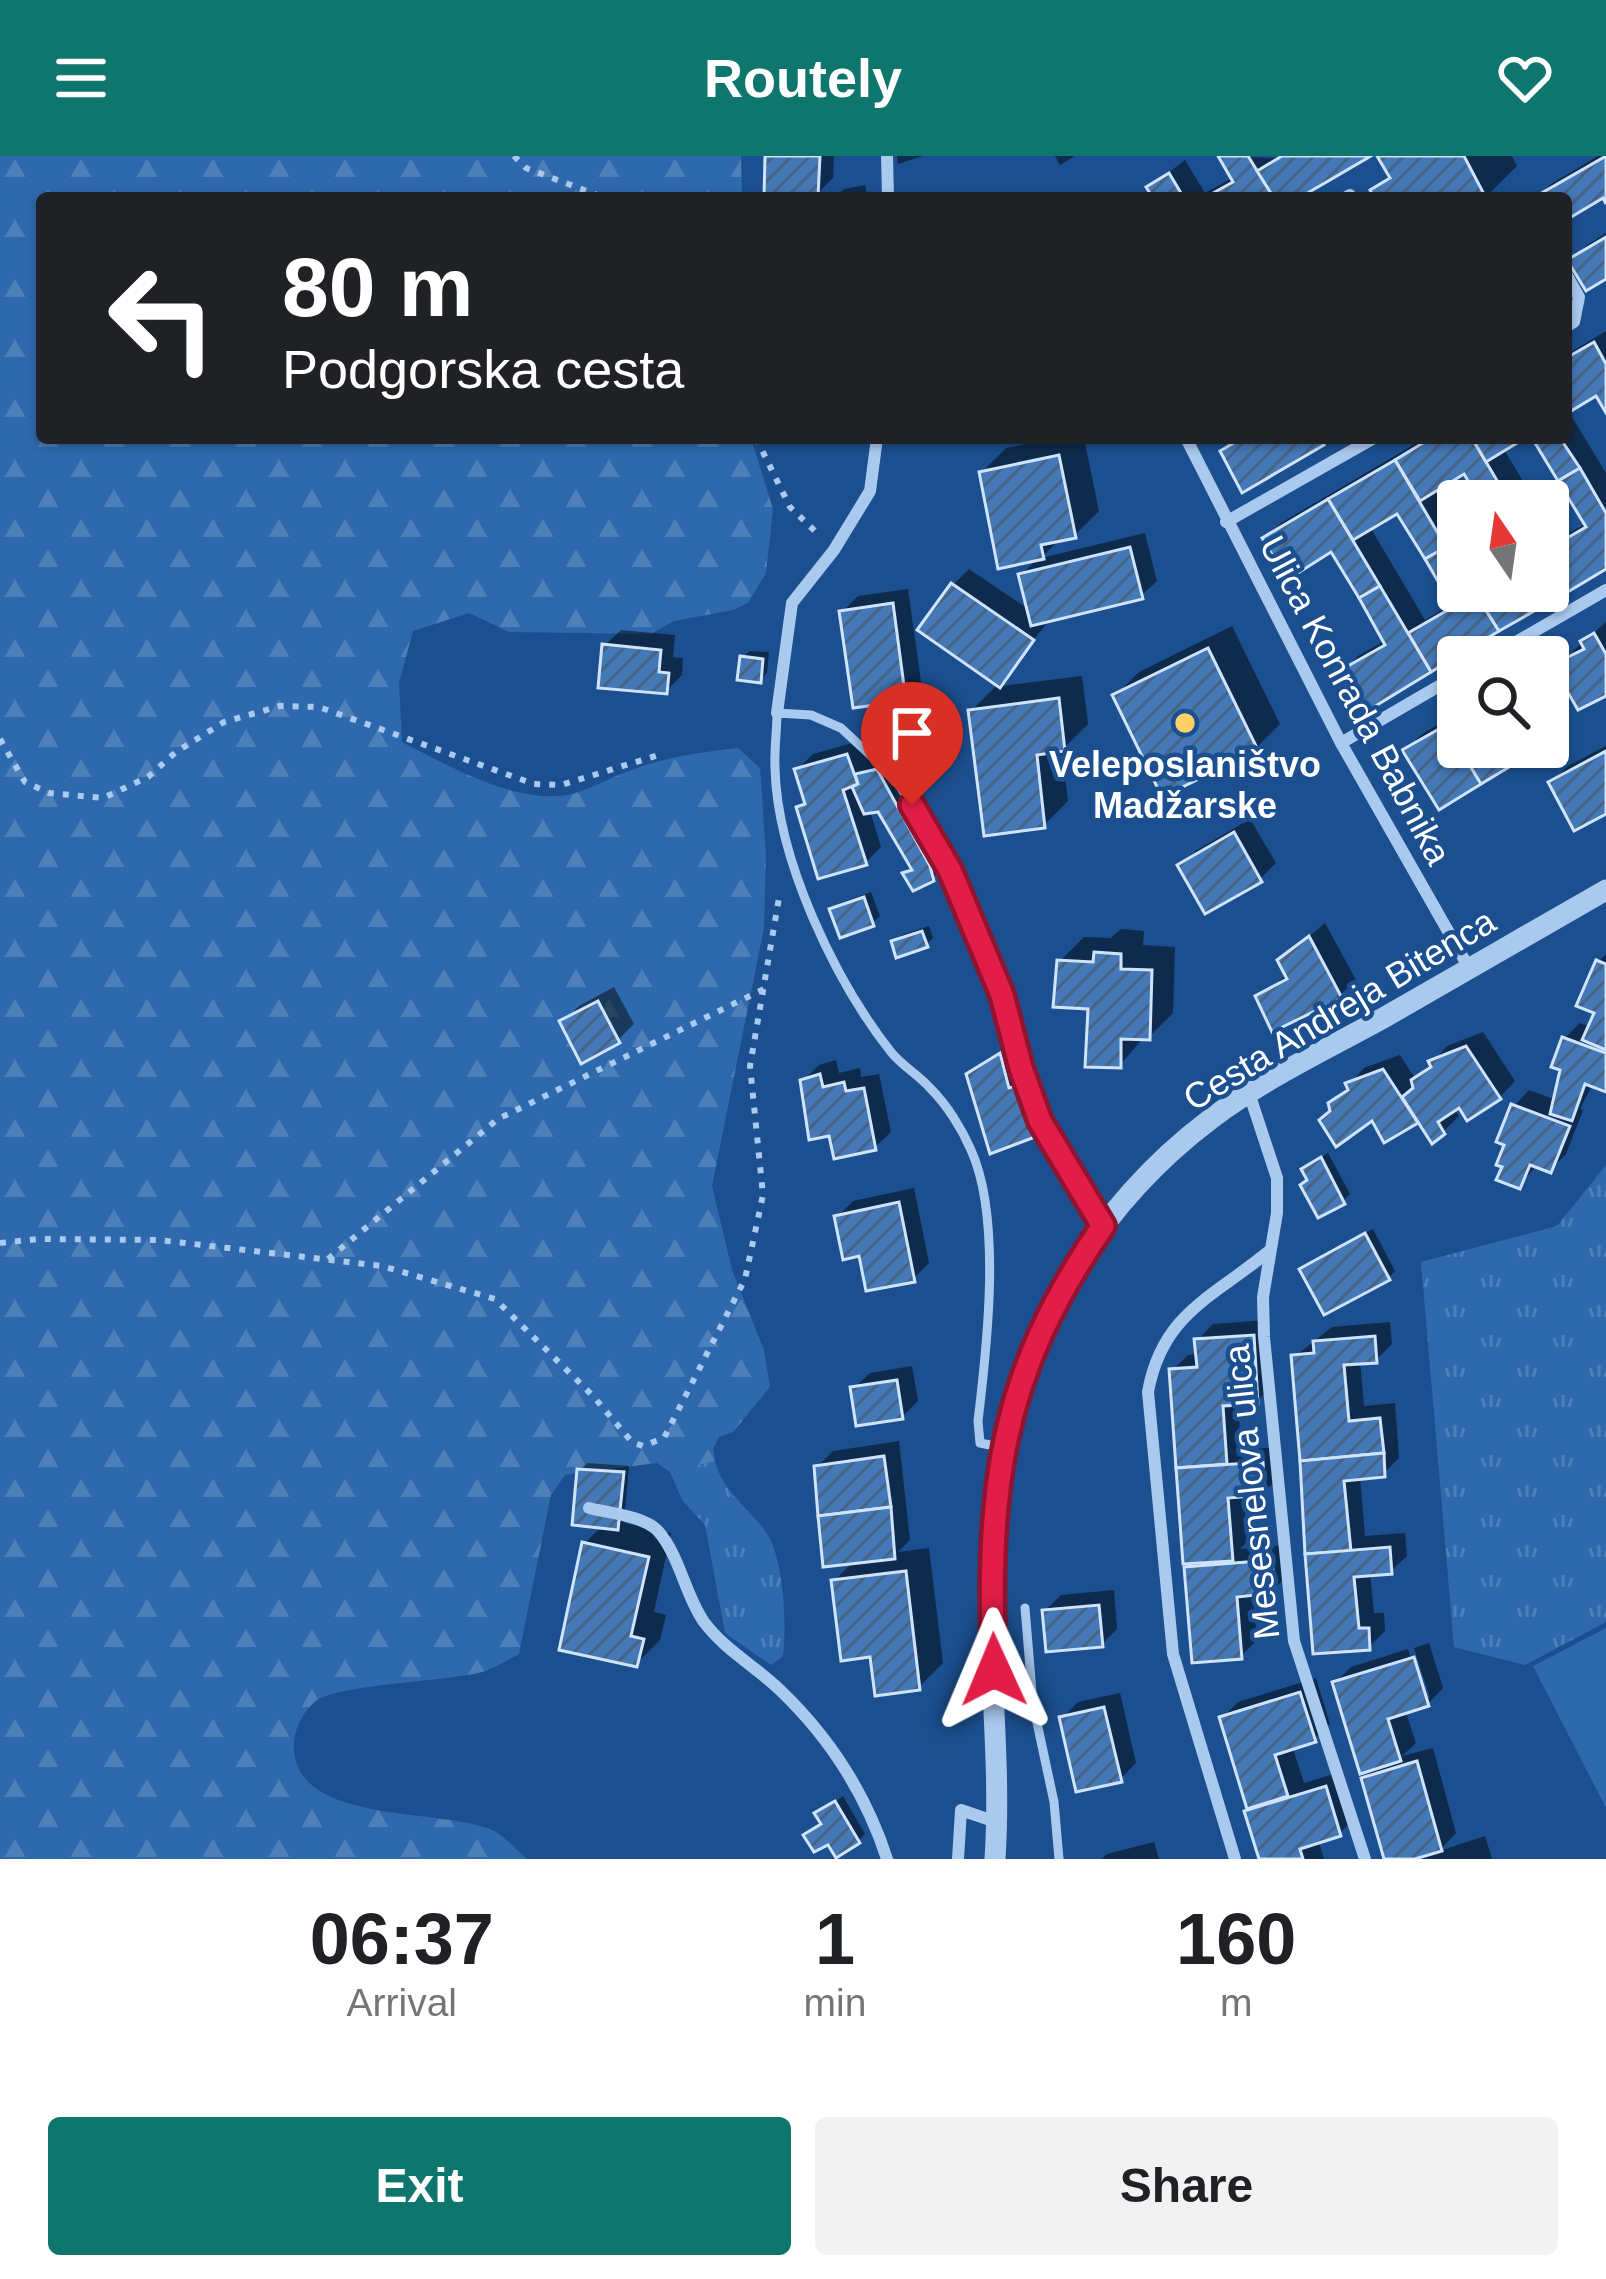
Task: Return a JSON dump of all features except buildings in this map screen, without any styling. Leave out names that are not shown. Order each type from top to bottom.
[{"type":"street","points":[[886,156],[888,192]]},
{"type":"street","points":[[1572,285],[1579,297],[1572,323]]},
{"type":"street","points":[[777,713],[792,603],[834,550],[870,491],[876,444]]},
{"type":"street","name":"Ulica Konrada Babnika","points":[[1189,444],[1340,742],[1469,968]]},
{"type":"street","name":"Ulica Konrada Babnika","points":[[1226,522],[1364,444]]},
{"type":"street","points":[[1526,636],[1606,590]]},
{"type":"street","points":[[1340,742],[1437,688]]},
{"type":"street","name":"Cesta Andreja Bitenca","points":[[995,1859],[994,1494],[1003,1447],[1037,1339],[1061,1290],[1103,1226],[1174,1148],[1249,1093],[1606,890]]},
{"type":"street","name":"Mesesnelova ulica","points":[[1249,1093],[1277,1178],[1264,1337],[1294,1641],[1365,1859]]},
{"type":"street","name":"Mesesnelova ulica","points":[[1235,1859],[1173,1654],[1148,1392],[1154,1358],[1171,1330],[1268,1252]]},
{"type":"street","points":[[589,1508],[658,1530],[702,1620],[725,1647],[776,1686],[819,1730],[850,1775],[887,1859]]},
{"type":"street","points":[[958,1859],[961,1810],[998,1822]]},
{"type":"lane","points":[[1003,1447],[980,1443],[989,1286],[982,1186],[972,1152],[932,1089],[894,1057],[867,1019],[814,917],[787,846],[775,770],[777,713],[811,715],[841,728],[895,778],[950,870],[1002,995],[1040,1121],[1103,1226]]},
{"type":"lane","points":[[1025,1608],[1033,1704],[1054,1802],[1059,1859]]},
{"type":"path","points":[[514,156],[526,168],[588,192]]},
{"type":"path","points":[[759,444],[790,507],[834,550]]},
{"type":"path","points":[[0,740],[25,782],[50,793],[103,798],[148,777],[176,752],[224,722],[280,706],[319,707],[534,784],[561,785],[662,754]]},
{"type":"path","points":[[0,1244],[39,1239],[159,1240],[382,1266],[495,1299],[593,1396],[632,1442],[643,1446],[664,1438],[746,1279],[763,1195],[750,1066],[787,846]]},
{"type":"path","points":[[326,1261],[498,1119],[766,988]]},
{"type":"green space","points":[[0,156],[741,156],[742,192],[36,192],[36,444],[753,444],[773,509],[766,573],[748,603],[674,621],[651,634],[509,632],[469,613],[413,631],[399,683],[402,742],[478,779],[519,792],[568,795],[656,762],[738,748],[760,768],[766,856],[764,928],[712,1186],[732,1270],[764,1350],[770,1387],[733,1432],[719,1437],[713,1449],[715,1461],[670,1472],[657,1463],[565,1475],[551,1495],[519,1654],[478,1673],[327,1696],[316,1701],[299,1723],[294,1749],[301,1773],[319,1791],[376,1810],[492,1830],[527,1859],[0,1859]]},
{"type":"green space","points":[[1606,1165],[1606,1622],[1525,1665],[1454,1647],[1421,1262],[1557,1226]]},
{"type":"green space","points":[[715,1461],[730,1490],[766,1532],[777,1558],[784,1643],[783,1656],[771,1665],[725,1633],[705,1525],[682,1500],[670,1472]]},
{"type":"green space","points":[[1606,1628],[1606,1808],[1533,1666]]},
{"type":"place","name":"Veleposlaništvo Madžarske","points":[[1185,723]]},
{"type":"route","points":[[912,805],[950,870],[1002,995],[1040,1121],[1103,1226],[1061,1290],[1010,1414],[992,1526],[994,1670]]}]
